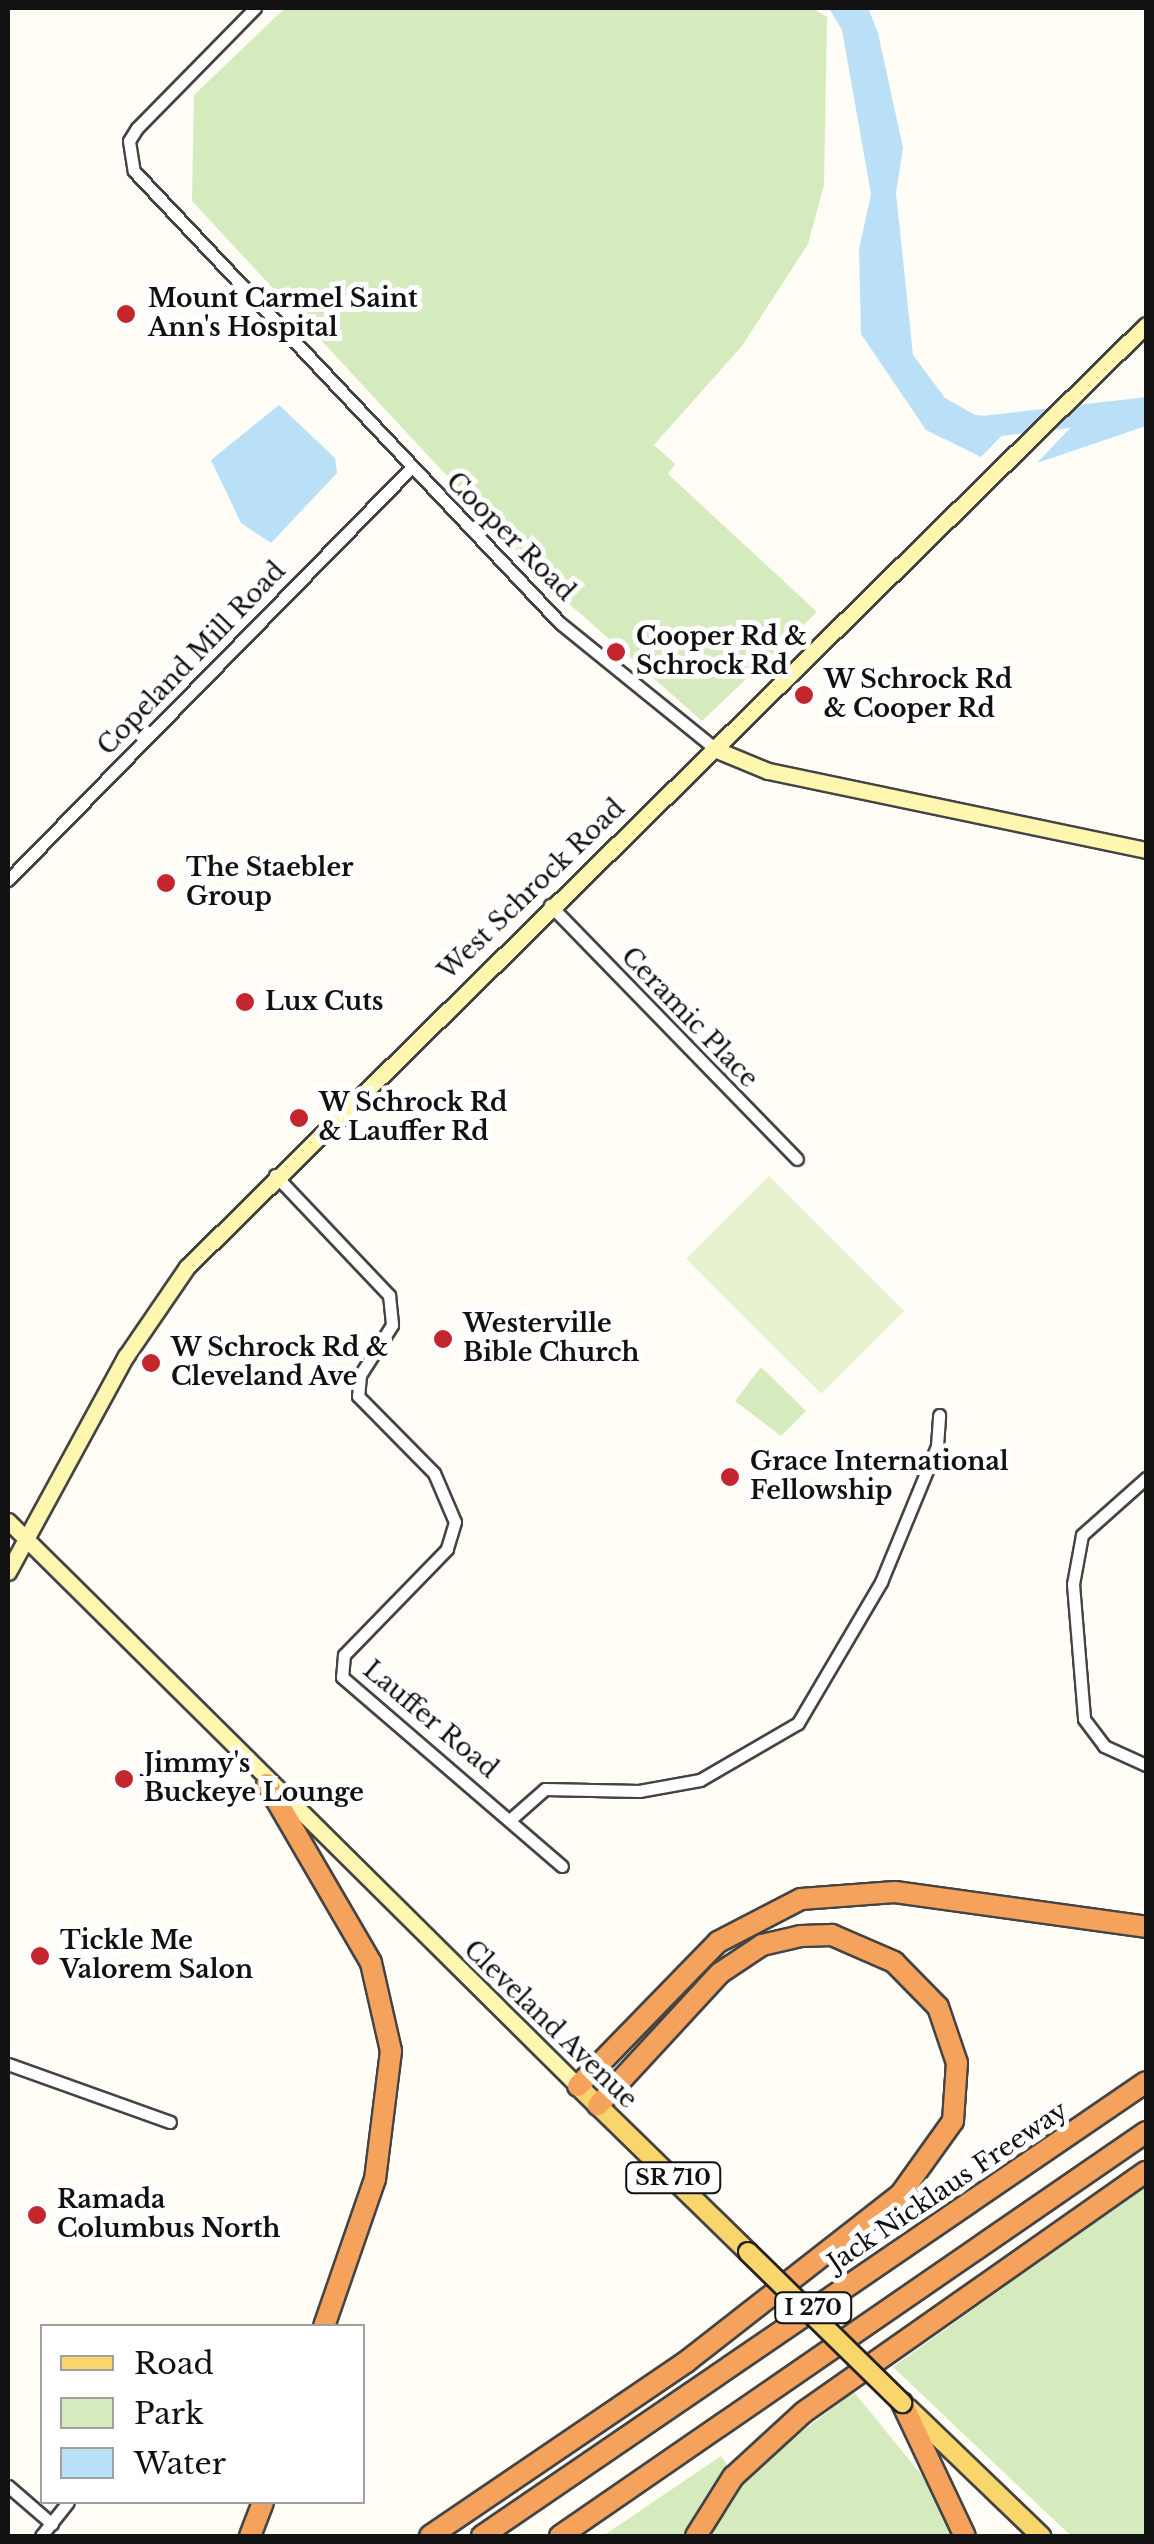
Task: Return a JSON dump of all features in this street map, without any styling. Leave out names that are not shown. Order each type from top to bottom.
[{"type":"highway","points":[[267,1784],[371,1964],[391,2051],[374,2178],[325,2324]]},
{"type":"highway","points":[[578,2086],[718,1942],[801,1899],[895,1892],[1146,1927]]},
{"type":"highway","points":[[430,2536],[686,2362],[900,2195],[953,2121],[957,2062],[938,2007],[910,1974],[866,1947],[801,1936],[762,1946],[720,1973],[598,2104]]},
{"type":"highway","name":"Jack Nicklaus Freeway","points":[[482,2536],[1146,2082]]},
{"type":"highway","name":"I 270","points":[[560,2536],[1146,2132]]},
{"type":"highway","points":[[696,2536],[733,2478],[804,2412],[1146,2172]]},
{"type":"highway","points":[[902,2403],[965,2536]]},
{"type":"highway","points":[[250,2536],[262,2504]]},
{"type":"main road","name":"West Schrock Road","points":[[8,1572],[27,1548],[126,1356],[187,1266],[550,905],[716,750],[1146,325]]},
{"type":"main road","name":"Cooper Road","points":[[716,750],[768,771],[1146,850]]},
{"type":"main road","points":[[8,1521],[27,1548]]},
{"type":"main road","points":[[8,1538],[27,1548]]},
{"type":"main road","name":"Cleveland Avenue","points":[[27,1548],[1040,2536]]},
{"type":"street","name":"Cooper Road","points":[[255,8],[137,128],[128,156],[409,470],[560,623],[716,750]]},
{"type":"street","name":"Copeland Mill Road","points":[[8,880],[409,470]]},
{"type":"street","name":"Ceramic Place","points":[[550,905],[797,1159]]},
{"type":"street","name":"Lauffer Road","points":[[275,1175],[389,1295],[392,1325],[360,1375],[358,1396],[434,1472],[455,1522],[447,1549],[344,1655],[342,1677],[512,1818],[562,1866]]},
{"type":"street","points":[[512,1818],[545,1789],[639,1791],[700,1780],[798,1723],[881,1582],[937,1446],[939,1414]]},
{"type":"street","points":[[1146,1478],[1094,1519],[1077,1547],[1078,1696],[1092,1734],[1146,1765]]},
{"type":"street","points":[[8,2064],[170,2122]]},
{"type":"street","points":[[8,2486],[52,2524]]},
{"type":"street","points":[[41,2536],[67,2504]]},
{"type":"green space","points":[[285,8],[812,8],[827,17],[824,185],[808,244],[742,346],[654,445],[675,464],[668,474],[817,612],[702,721],[548,585],[192,201],[194,95]]},
{"type":"green space","points":[[769,1176],[904,1311],[821,1394],[686,1259]]},
{"type":"green space","points":[[761,1367],[806,1411],[781,1436],[735,1401]]},
{"type":"green space","points":[[1146,2185],[1146,2536],[1071,2536],[893,2367]]},
{"type":"green space","points":[[854,2392],[924,2478],[956,2536],[704,2536],[754,2468]]},
{"type":"green space","points":[[721,2456],[732,2472],[690,2536],[603,2536]]},
{"type":"water","points":[[829,8],[868,8],[878,33],[903,148],[896,193],[913,355],[945,398],[975,415],[1018,419],[981,457],[926,430],[861,334],[859,250],[871,194],[842,30]]},
{"type":"water","points":[[1146,404],[1146,426],[1037,463],[1089,408]]},
{"type":"water","points":[[279,405],[335,458],[337,473],[271,543],[241,523],[211,460]]},
{"type":"waterway","points":[[983,427],[1146,408]]},
{"type":"place","name":"Mount Carmel Saint Ann's Hospital","points":[[126,314]]},
{"type":"place","name":"Cooper Rd & Schrock Rd","points":[[616,652]]},
{"type":"place","name":"W Schrock Rd & Cooper Rd","points":[[804,695]]},
{"type":"place","name":"The Staebler Group","points":[[166,883]]},
{"type":"place","name":"Lux Cuts","points":[[245,1002]]},
{"type":"place","name":"W Schrock Rd & Lauffer Rd","points":[[299,1118]]},
{"type":"place","name":"Westerville Bible Church","points":[[443,1339]]},
{"type":"place","name":"W Schrock Rd & Cleveland Ave","points":[[151,1363]]},
{"type":"place","name":"Grace International Fellowship","points":[[730,1477]]},
{"type":"place","name":"Jimmy's Buckeye Lounge","points":[[124,1779]]},
{"type":"place","name":"Tickle Me Valorem Salon","points":[[40,1956]]},
{"type":"place","name":"Ramada Columbus North","points":[[37,2215]]}]
